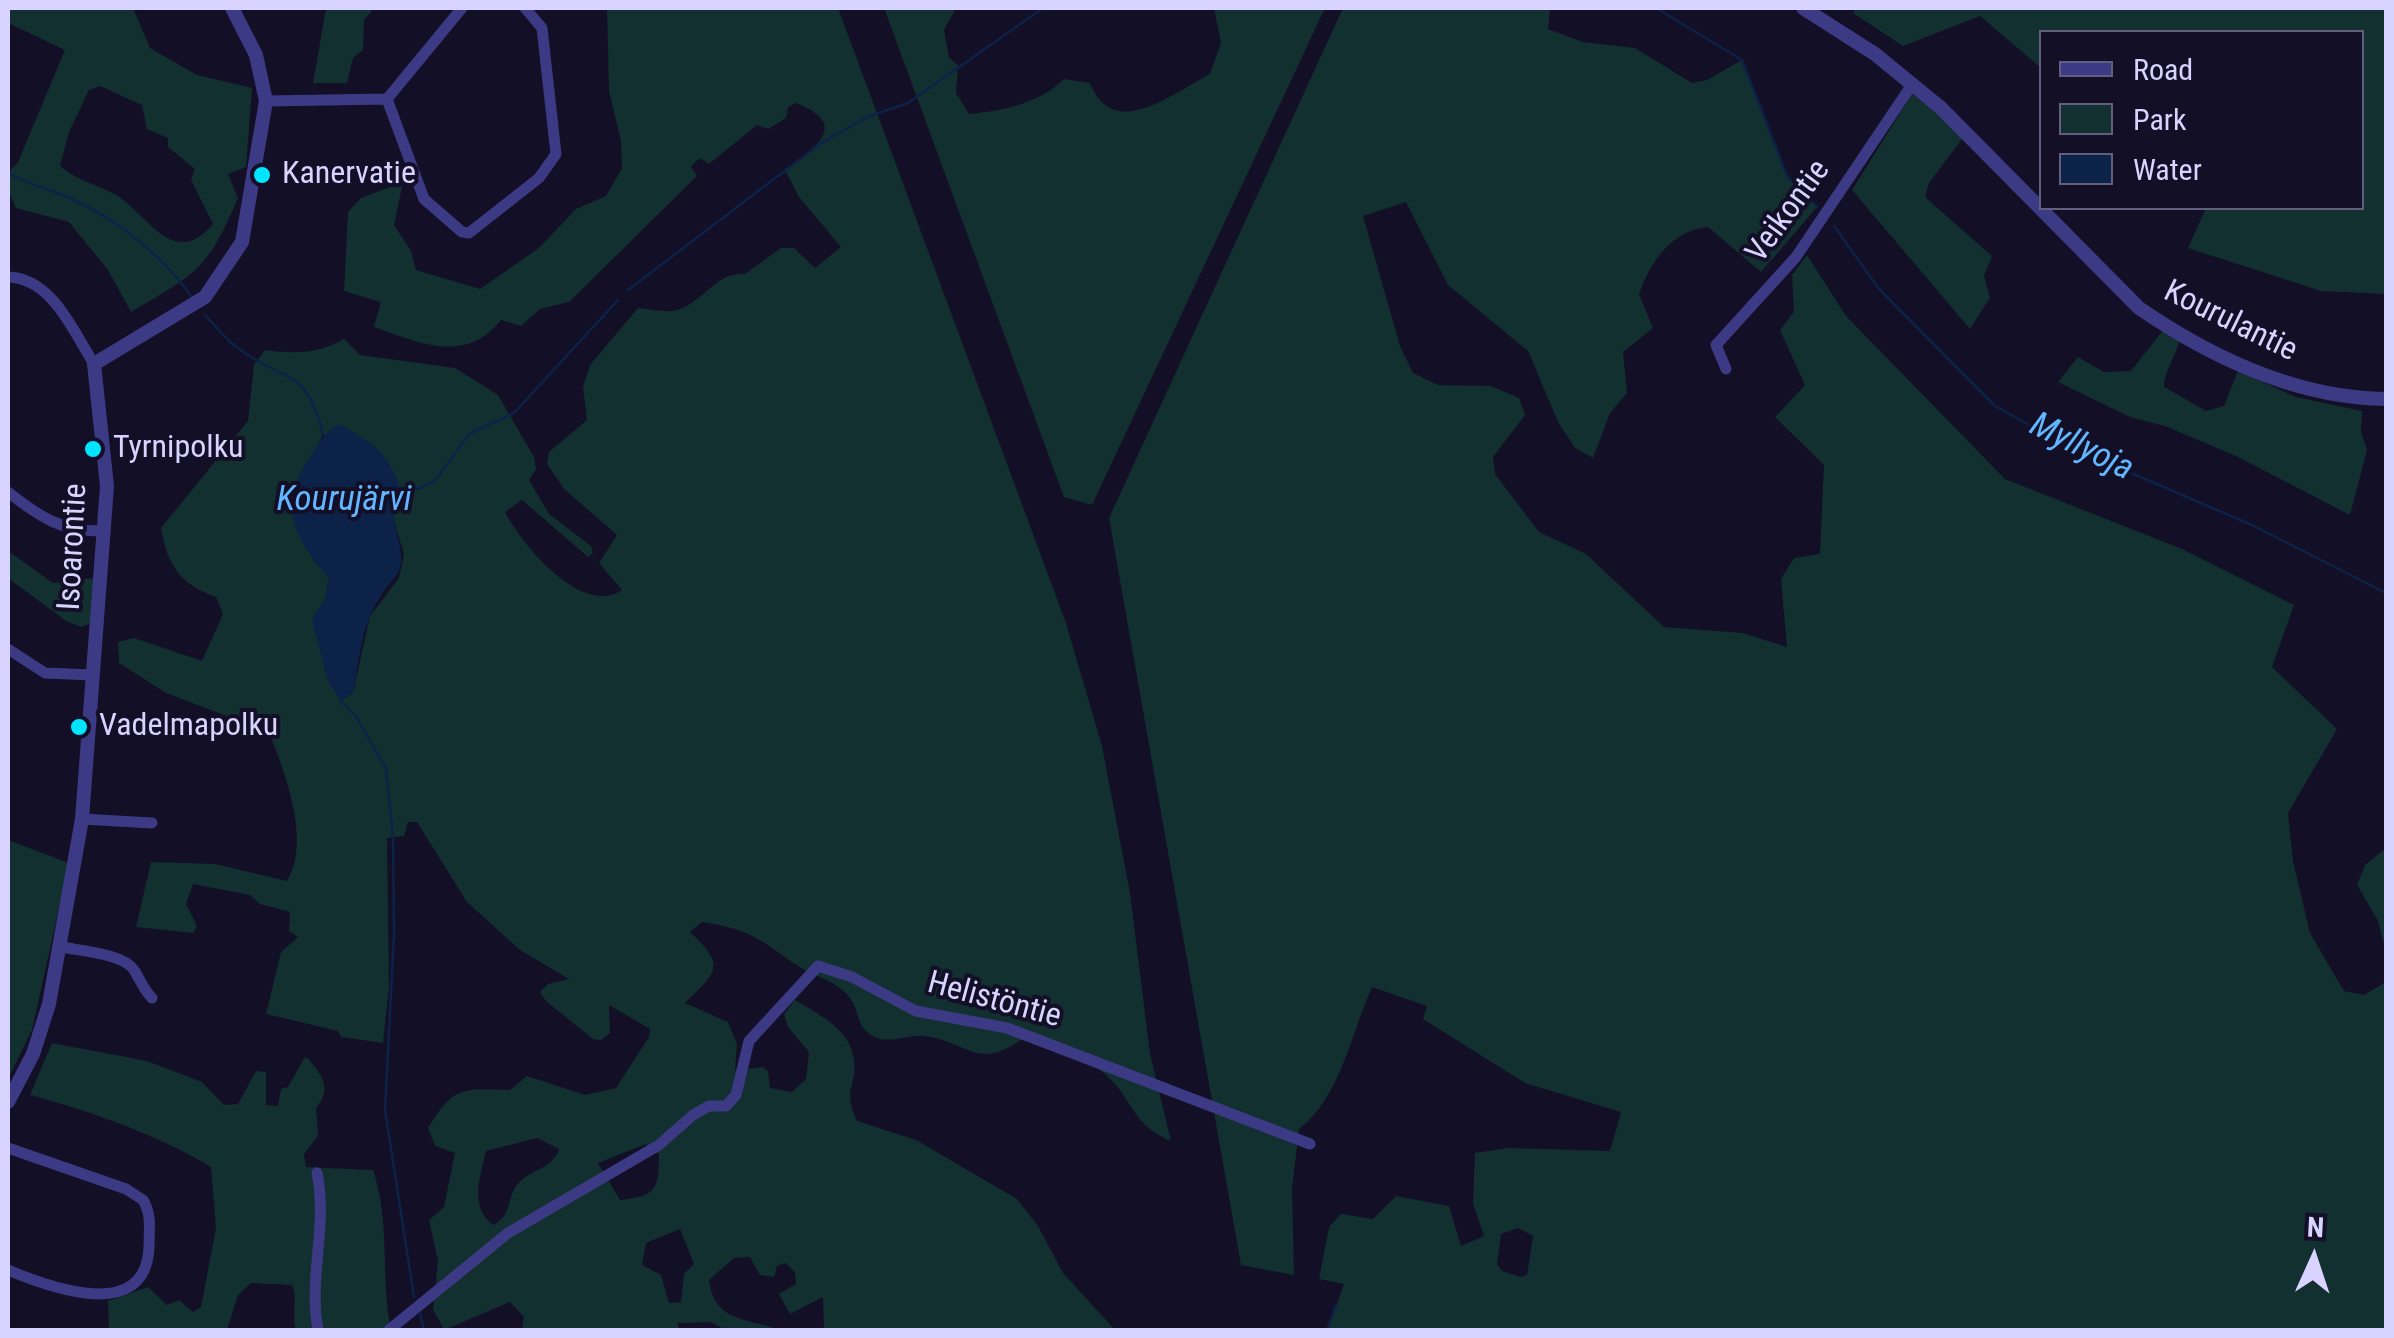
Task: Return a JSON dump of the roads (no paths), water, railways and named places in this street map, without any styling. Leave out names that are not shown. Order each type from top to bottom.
[{"type":"street","points":[[8,276],[27,279],[49,295],[94,364],[188,310],[205,296],[234,257],[254,192],[266,101],[256,55],[232,8]]},
{"type":"street","points":[[266,101],[388,99],[462,8]]},
{"type":"street","points":[[388,99],[424,199],[462,232],[470,233],[539,178],[556,154],[542,28],[525,8]]},
{"type":"street","name":"Kourulantie","points":[[1803,8],[1825,14],[1914,83],[2039,208]]},
{"type":"street","name":"Veikontie","points":[[1726,369],[1716,345],[1796,257],[1914,83]]},
{"type":"street","name":"Kourulantie","points":[[2041,210],[2139,308],[2164,325],[2222,356],[2290,384],[2349,398],[2386,398]]},
{"type":"street","name":"Isoarontie","points":[[8,1102],[33,1054],[62,948],[82,819],[107,486],[94,364]]},
{"type":"street","points":[[8,492],[50,525],[76,532],[105,531]]},
{"type":"street","points":[[8,649],[45,673],[93,676]]},
{"type":"street","points":[[82,819],[152,823]]},
{"type":"street","points":[[62,948],[121,959],[132,967],[152,998]]},
{"type":"street","name":"Helistöntie","points":[[389,1330],[508,1234],[660,1145],[693,1115],[709,1106],[726,1106],[736,1096],[749,1041],[818,966],[852,977],[916,1011],[1007,1028],[1310,1144]]},
{"type":"street","points":[[8,1148],[126,1189],[143,1200],[150,1223],[146,1269],[141,1279],[108,1296],[82,1294],[8,1270]]},
{"type":"street","points":[[318,1173],[323,1217],[315,1286],[318,1330]]},
{"type":"water","name":"Kourujärvi","points":[[340,424],[387,460],[403,496],[393,518],[401,566],[370,616],[353,693],[341,701],[328,681],[312,619],[325,599],[329,578],[299,535],[292,507],[299,476],[309,458]]},
{"type":"waterway","points":[[628,290],[820,144],[867,117],[908,103],[1043,8]]},
{"type":"waterway","points":[[1656,8],[1742,60],[1787,176],[1817,207]]},
{"type":"waterway","points":[[8,173],[72,199],[122,228],[153,253],[191,296]]},
{"type":"waterway","name":"Myllyoja","points":[[1834,226],[1879,289],[1995,406],[2064,444],[2252,525],[2386,593]]},
{"type":"waterway","points":[[403,496],[435,481],[469,434],[514,413],[618,300]]},
{"type":"waterway","points":[[205,315],[239,349],[301,386],[323,434]]},
{"type":"waterway","points":[[341,701],[357,718],[386,769],[393,838],[394,934],[385,1110],[414,1297]]},
{"type":"waterway","points":[[1327,1330],[1336,1306]]},
{"type":"waterway","points":[[420,1313],[424,1330]]},
{"type":"place","name":"Kanervatie","points":[[262,175]]},
{"type":"place","name":"Tyrnipolku","points":[[93,449]]},
{"type":"place","name":"Vadelmapolku","points":[[79,727]]}]
